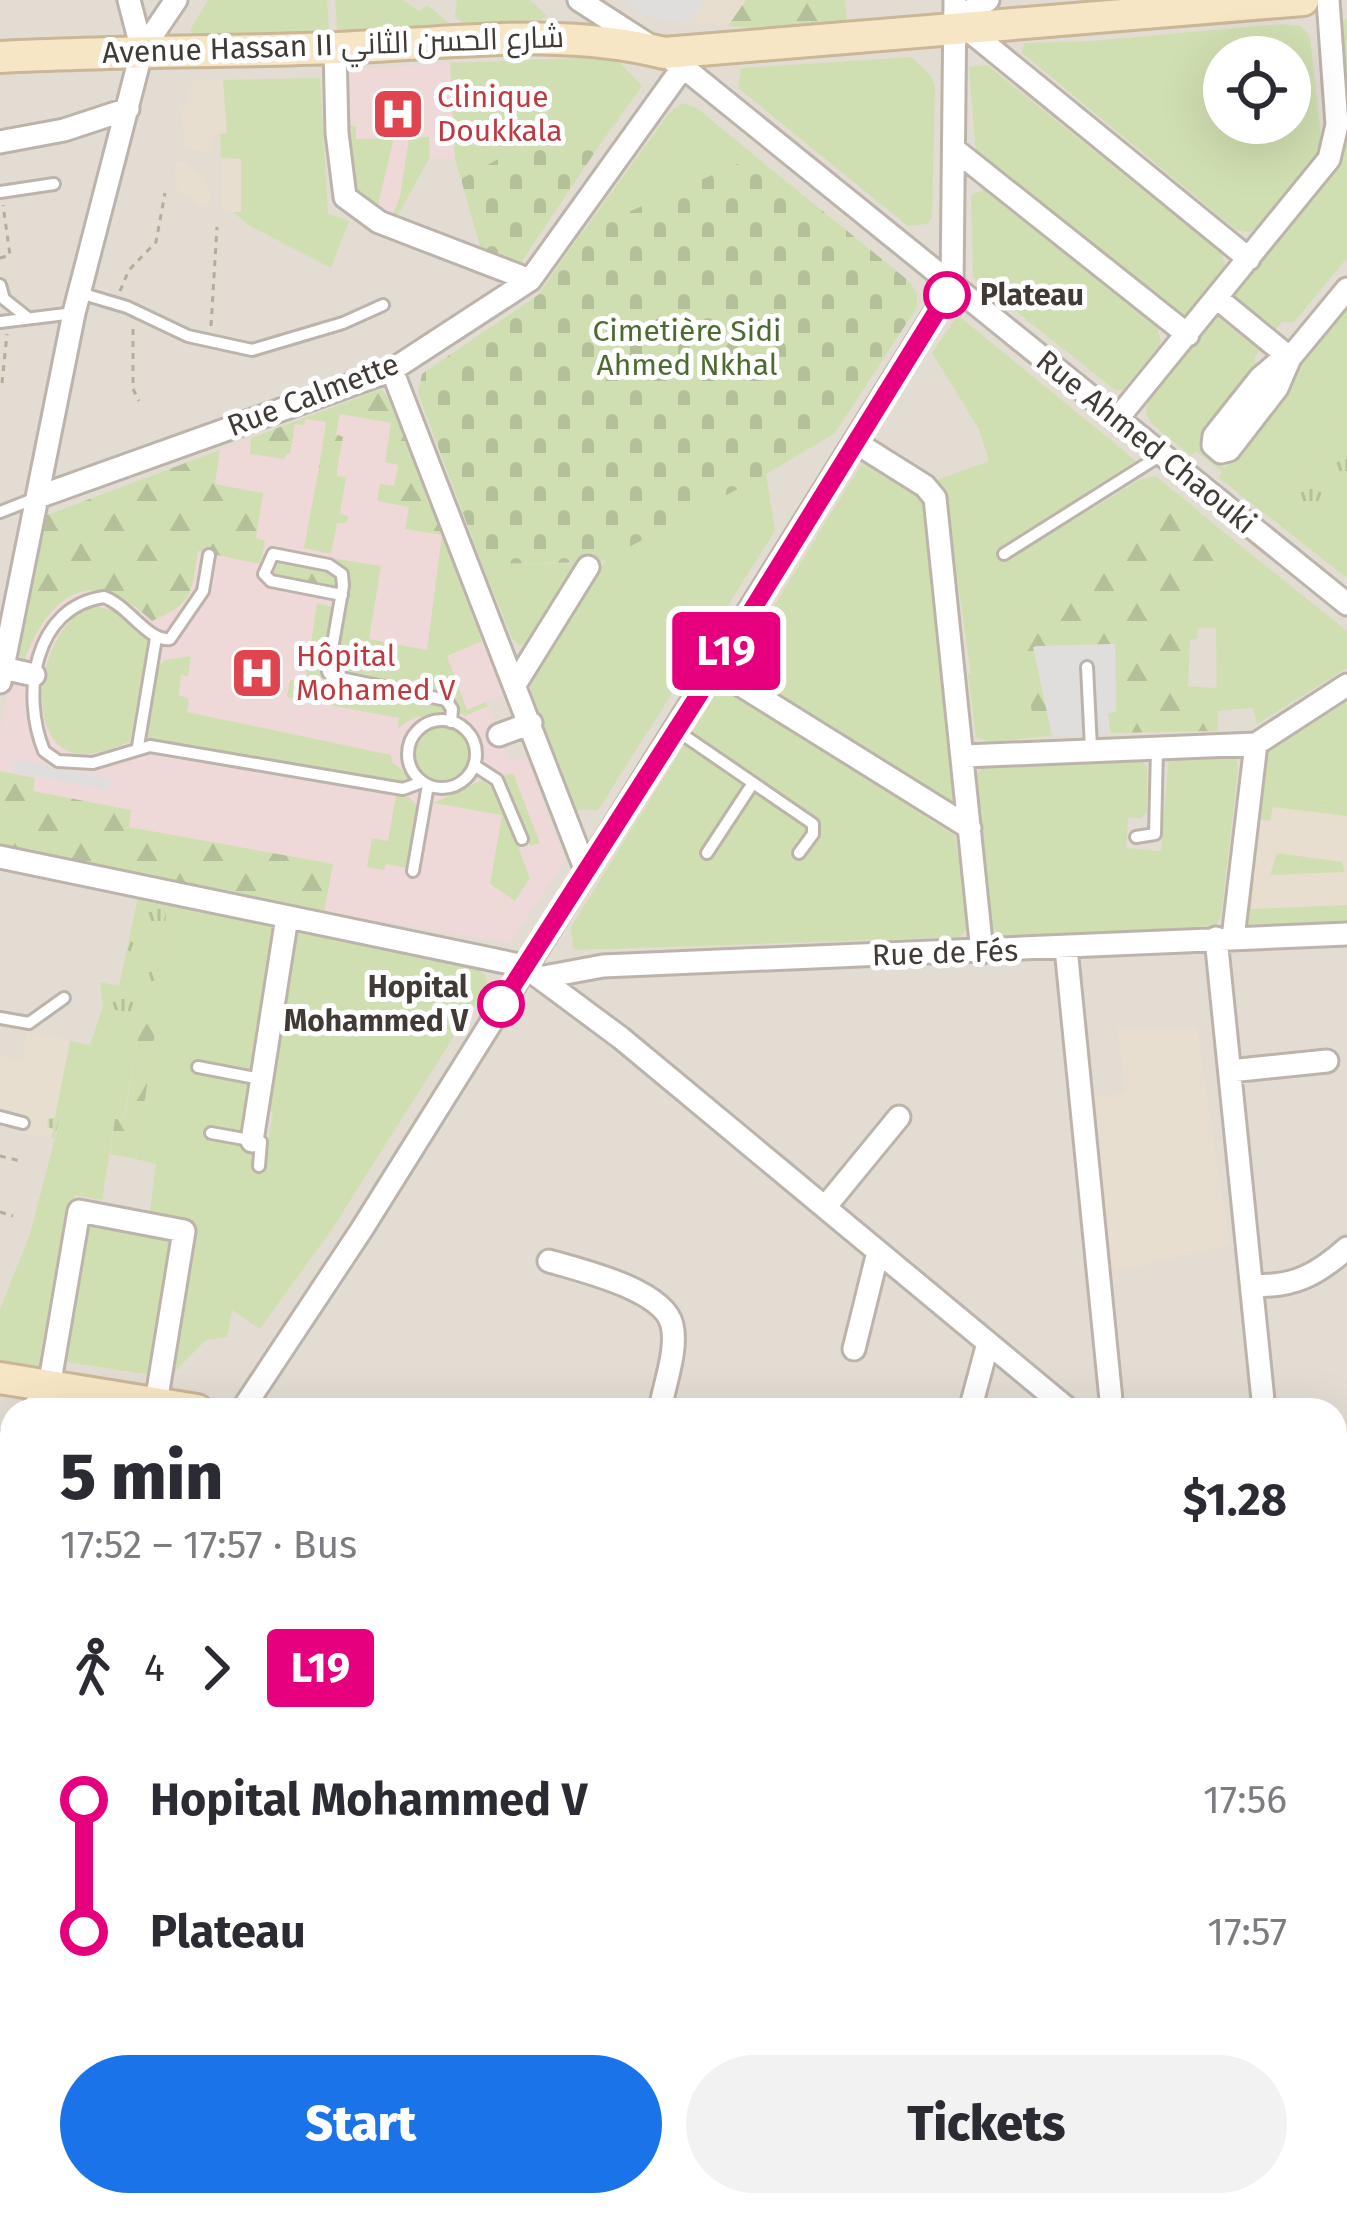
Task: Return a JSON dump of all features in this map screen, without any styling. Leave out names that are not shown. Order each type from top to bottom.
[{"type":"street","points":[[129,0],[142,50]]},
{"type":"street","points":[[34,675],[2,665],[77,303],[142,50],[176,0]]},
{"type":"street","name":"Rue Ahmed Chaouki","points":[[579,0],[674,60],[1347,604]]},
{"type":"street","points":[[958,19],[988,0]]},
{"type":"street","name":"Avenue Hassan II شارع الحسن الثاني","points":[[0,57],[142,50],[335,49],[570,37],[622,42],[674,60],[958,19],[1304,0]]},
{"type":"street","points":[[1118,418],[1329,159],[1337,125],[1328,0]]},
{"type":"street","points":[[250,1398],[534,972],[586,871],[952,286],[958,19]]},
{"type":"street","points":[[958,19],[1249,259]]},
{"type":"street","points":[[335,49],[338,151],[345,197],[377,221],[530,280]]},
{"type":"street","name":"Rue Calmette","points":[[38,496],[392,370],[530,280],[674,60]]},
{"type":"street","points":[[0,142],[64,130],[128,109]]},
{"type":"street","points":[[954,149],[1187,335]]},
{"type":"street","points":[[1218,299],[1288,356],[1347,289]]},
{"type":"street","points":[[392,370],[586,871]]},
{"type":"street","points":[[854,442],[926,487],[935,498],[982,952]]},
{"type":"street","points":[[516,683],[588,567]]},
{"type":"street","points":[[716,668],[970,828]]},
{"type":"street","points":[[964,756],[1256,744],[1347,685]]},
{"type":"street","points":[[499,735],[531,723]]},
{"type":"street","points":[[1256,744],[1225,938],[1230,1071],[1263,1398]]},
{"type":"street","points":[[0,857],[534,972],[826,1206],[1054,1398]]},
{"type":"street","points":[[253,1141],[287,917]]},
{"type":"street","name":"Rue de Fés","points":[[534,972],[1347,934]]},
{"type":"street","points":[[1066,948],[1111,1398]]},
{"type":"street","points":[[1230,1071],[1327,1061]]},
{"type":"street","points":[[826,1206],[898,1118]]},
{"type":"street","points":[[40,1398],[79,1211],[184,1231],[157,1398]]},
{"type":"street","points":[[1253,1285],[1300,1282],[1347,1248]]},
{"type":"street","points":[[854,1349],[878,1252]]},
{"type":"street","points":[[549,1261],[618,1284],[663,1309],[673,1328],[673,1343],[662,1398]]},
{"type":"street","points":[[973,1398],[988,1343]]},
{"type":"street","points":[[0,1378],[38,1398]]},
{"type":"lane","points":[[1,192],[55,184]]},
{"type":"lane","points":[[0,284],[4,298],[28,318]]},
{"type":"lane","points":[[4,321],[77,303],[116,304],[171,330],[252,350],[383,305]]},
{"type":"lane","points":[[1004,554],[1161,454]]},
{"type":"lane","points":[[0,512],[38,496]]},
{"type":"lane","points":[[342,596],[271,581],[264,574],[273,554],[336,567],[344,579],[342,596],[328,672],[446,700],[452,709],[451,722]]},
{"type":"lane","points":[[209,555],[202,591],[170,639],[156,638],[117,602],[104,597],[87,599],[62,617],[49,634],[34,675],[36,724],[44,751],[75,764],[93,764],[138,746],[251,760],[403,789],[425,783],[455,786],[474,765],[474,745],[466,730],[451,722],[424,725],[410,742],[409,764],[425,783],[413,871]]},
{"type":"lane","points":[[138,746],[156,638]]},
{"type":"lane","points":[[1087,667],[1091,748]]},
{"type":"lane","points":[[676,730],[813,824],[813,834],[799,853]]},
{"type":"lane","points":[[474,745],[499,735]]},
{"type":"lane","points":[[1136,837],[1155,834],[1157,746]]},
{"type":"lane","points":[[474,765],[497,780],[522,839]]},
{"type":"lane","points":[[707,853],[753,782]]},
{"type":"lane","points":[[0,1018],[29,1023],[64,998]]},
{"type":"lane","points":[[198,1066],[261,1079]]},
{"type":"lane","points":[[0,1118],[23,1123]]},
{"type":"lane","points":[[211,1133],[262,1146],[259,1166]]},
{"type":"path","points":[[0,258],[10,255],[1,192]]},
{"type":"path","points":[[116,304],[129,270],[156,242],[165,193]]},
{"type":"path","points":[[211,340],[217,227]]},
{"type":"path","points":[[131,309],[133,389],[139,401]]},
{"type":"path","points":[[2,383],[4,321]]},
{"type":"path","points":[[0,1156],[21,1160]]},
{"type":"path","points":[[0,1212],[14,1216]]},
{"type":"shaded area","name":"Plateau","points":[[0,0],[1347,0],[1347,1398],[0,1398]]},
{"type":"shaded area","points":[[624,0],[746,0],[728,26],[651,18]]},
{"type":"shaded area","points":[[624,0],[703,0],[690,22],[651,18]]},
{"type":"shaded area","name":"Clinique Doukkala","points":[[450,63],[455,159],[430,158],[395,221],[353,198],[342,70]]},
{"type":"shaded area","points":[[223,80],[227,134],[212,135],[212,152],[185,149],[180,104],[189,103],[193,81]]},
{"type":"shaded area","points":[[221,158],[241,158],[241,213],[222,211]]},
{"type":"shaded area","points":[[175,162],[185,162],[203,175],[211,195],[206,209],[180,192]]},
{"type":"shaded area","name":"Hôpital Mohamed V","points":[[381,389],[390,399],[503,696],[487,702],[509,762],[526,757],[565,860],[510,943],[234,897],[0,851],[0,729],[10,687],[18,681],[22,664],[19,655],[47,515]]},
{"type":"shaded area","points":[[1115,644],[1116,712],[1108,713],[1110,733],[1052,736],[1033,647]]},
{"type":"shaded area","points":[[15,759],[110,778],[108,790],[12,772]]},
{"type":"shaded area","points":[[1256,801],[1347,807],[1347,921],[1244,925]]},
{"type":"shaded area","points":[[1117,1027],[1197,1027],[1229,1245],[1115,1271],[1082,1098],[1126,1093]]},
{"type":"shaded area","points":[[27,1031],[70,1041],[55,1119],[48,1119],[47,1127],[54,1128],[51,1138],[25,1134],[28,1116],[2,1110],[0,1116],[0,1056],[22,1061]]},
{"type":"green space","points":[[208,0],[327,0],[329,29],[321,34],[198,38],[190,30]]},
{"type":"green space","points":[[335,0],[402,0],[419,11],[427,5],[450,24],[342,32],[337,28]]},
{"type":"green space","points":[[457,0],[530,0],[547,16],[464,24],[455,17]]},
{"type":"green space","points":[[746,0],[845,0],[847,21],[769,29],[728,26]]},
{"type":"green space","points":[[1347,18],[1347,258],[1294,322],[1282,322],[1276,329],[1234,295],[1341,162],[1334,29]]},
{"type":"green space","points":[[1301,26],[1309,36],[1203,36],[1203,144],[1311,144],[1311,46],[1322,146],[1264,224],[1249,232],[1236,230],[1022,53],[1024,43]]},
{"type":"green space","points":[[606,57],[619,62],[642,86],[599,146],[528,143],[461,179],[455,159],[450,63]]},
{"type":"green space","points":[[911,57],[935,86],[932,218],[927,224],[908,226],[738,88],[741,68]]},
{"type":"green space","points":[[987,65],[1221,253],[1222,270],[1184,316],[976,155],[969,67]]},
{"type":"green space","points":[[342,70],[347,70],[348,126],[356,126],[356,139],[394,138],[376,213],[348,192]]},
{"type":"green space","points":[[320,78],[328,213],[349,221],[331,268],[250,226],[233,212],[241,212],[241,159],[221,158],[220,134],[227,133],[223,80]]},
{"type":"green space","points":[[682,103],[697,108],[755,156],[582,233],[669,113]]},
{"type":"green space","points":[[429,137],[430,157],[395,221],[391,219],[400,196],[409,138]]},
{"type":"green space","points":[[528,143],[599,146],[518,267],[482,254],[461,179]]},
{"type":"green space","name":"Cimetière Sidi Ahmed Nkhal","points":[[755,156],[910,282],[917,294],[917,307],[835,433],[601,562],[482,564],[418,393],[422,374],[538,295],[581,233]]},
{"type":"green space","points":[[984,190],[1157,327],[1161,343],[1123,390],[1115,390],[973,277],[971,195]]},
{"type":"green space","points":[[1347,301],[1347,415],[1282,496],[1334,483],[1347,494],[1347,578],[1219,478],[1222,472],[1196,451],[1191,456],[1146,414],[1148,402],[1217,316],[1259,351],[1254,358],[1258,370],[1199,447],[1225,468],[1279,399],[1294,365]]},
{"type":"green space","points":[[960,317],[1136,461],[1004,545],[1005,561],[1139,480],[1155,476],[1180,496],[1158,524],[1014,622],[1037,737],[991,742],[976,737],[944,489],[935,481],[989,461],[979,429],[932,353]]},
{"type":"green space","points":[[381,389],[390,399],[442,535],[405,529],[409,507],[377,501],[380,484],[394,486],[398,465],[385,462],[391,423],[340,414],[336,434],[343,437],[337,470],[319,467],[326,422],[306,419],[304,425],[295,424],[285,459],[250,454],[251,438]]},
{"type":"green space","points":[[1347,415],[1347,494],[1333,483],[1306,516],[1282,496]]},
{"type":"green space","points":[[220,450],[215,484],[263,493],[256,538],[265,541],[260,564],[198,551],[188,595],[176,609],[152,621],[109,593],[74,594],[45,620],[23,664],[19,655],[47,515]]},
{"type":"green space","points":[[862,463],[921,496],[923,502],[956,802],[947,804],[742,674],[737,666]]},
{"type":"green space","points":[[319,467],[346,477],[340,514],[348,516],[347,523],[337,523],[331,554],[304,548]]},
{"type":"green space","points":[[766,474],[775,531],[598,810],[577,810],[531,691],[531,677],[607,558]]},
{"type":"green space","points":[[1180,496],[1242,547],[1152,628],[1197,628],[1198,639],[1190,640],[1188,686],[1217,688],[1218,731],[1110,733],[1108,712],[1116,711],[1115,644],[1035,646],[1052,736],[1037,737],[1014,622],[1157,524]]},
{"type":"green space","points":[[442,535],[482,641],[447,656],[467,710],[486,702],[488,706],[465,716],[455,704],[335,670],[349,594],[342,568],[331,558],[381,566],[369,639],[427,650]]},
{"type":"green space","points":[[1242,547],[1347,631],[1347,668],[1257,724],[1253,708],[1217,711],[1216,628],[1150,629],[1185,603]]},
{"type":"green space","points":[[272,559],[331,567],[340,574],[337,590],[270,576]]},
{"type":"green space","points":[[580,563],[531,643],[519,645],[482,564]]},
{"type":"green space","points":[[317,603],[333,607],[321,676],[324,682],[448,705],[446,716],[415,717],[397,729],[399,718],[287,697],[290,680],[305,682]]},
{"type":"green space","points":[[94,606],[120,612],[148,641],[130,742],[84,754],[63,748],[50,733],[43,711],[43,686],[59,635],[74,617]]},
{"type":"green space","points":[[191,656],[188,676],[181,675],[179,695],[189,699],[187,712],[391,755],[392,762],[415,780],[402,786],[147,741],[158,665]]},
{"type":"green space","points":[[725,690],[955,836],[969,926],[960,937],[573,947],[571,927],[715,695]]},
{"type":"green space","points":[[1347,694],[1347,807],[1256,801],[1260,754]]},
{"type":"green space","points":[[442,724],[463,733],[472,754],[463,775],[442,784],[421,775],[412,754],[421,733]]},
{"type":"green space","points":[[1169,756],[1236,758],[1238,769],[1221,917],[1215,926],[1005,937],[987,924],[974,779],[984,764],[1140,757],[1147,768],[1147,812],[1141,818],[1128,818],[1126,848],[1161,851]]},
{"type":"green space","points":[[0,771],[35,778],[33,791],[131,810],[129,827],[333,864],[324,913],[0,851]]},
{"type":"green space","points":[[513,773],[540,843],[530,846],[503,776]]},
{"type":"green space","points":[[482,780],[497,790],[530,878],[515,901],[490,884],[502,815],[433,803]]},
{"type":"green space","points":[[396,795],[409,797],[418,807],[406,868],[367,867],[372,838],[388,841]]},
{"type":"green space","points":[[1256,801],[1347,807],[1347,816],[1273,807],[1270,821],[1257,819]]},
{"type":"green space","points":[[1277,853],[1342,862],[1345,872],[1270,875]]},
{"type":"green space","points":[[1254,879],[1251,909],[1347,905],[1347,921],[1244,925],[1245,880]]},
{"type":"green space","points":[[138,897],[167,903],[162,958],[142,1017],[103,1007],[100,982],[119,986]]},
{"type":"green space","points":[[167,903],[281,925],[256,1076],[250,1079],[241,1131],[211,1125],[208,1138],[259,1149],[263,1169],[273,1113],[261,1110],[290,927],[475,967],[487,984],[332,1229],[260,1329],[232,1310],[227,1337],[206,1340],[173,1373],[167,1372],[194,1222],[150,1211],[156,1164],[136,1159],[156,1027],[142,1018],[123,1120],[115,1119],[102,1200],[75,1195],[46,1369],[0,1361],[0,1309],[30,1234],[64,1104],[69,1105],[103,1007],[141,1017],[162,958]]},
{"type":"green space","points":[[142,1017],[156,1026],[136,1159],[110,1154],[115,1119],[124,1119]]},
{"type":"green space","points":[[70,1041],[90,1045],[69,1105],[64,1105],[51,1138],[54,1129],[47,1127],[48,1118],[55,1118]]},
{"type":"green space","points":[[83,1220],[173,1238],[152,1375],[61,1361]]},
{"type":"bus line","name":"L19","points":[[501,1004],[947,295]]},
{"type":"place","name":"Clinique Doukkala","points":[[398,114]]},
{"type":"place","name":"Plateau","points":[[947,295]]},
{"type":"place","name":"Hôpital Mohamed V","points":[[257,673]]},
{"type":"place","name":"Hopital Mohammed V","points":[[501,1004]]}]
